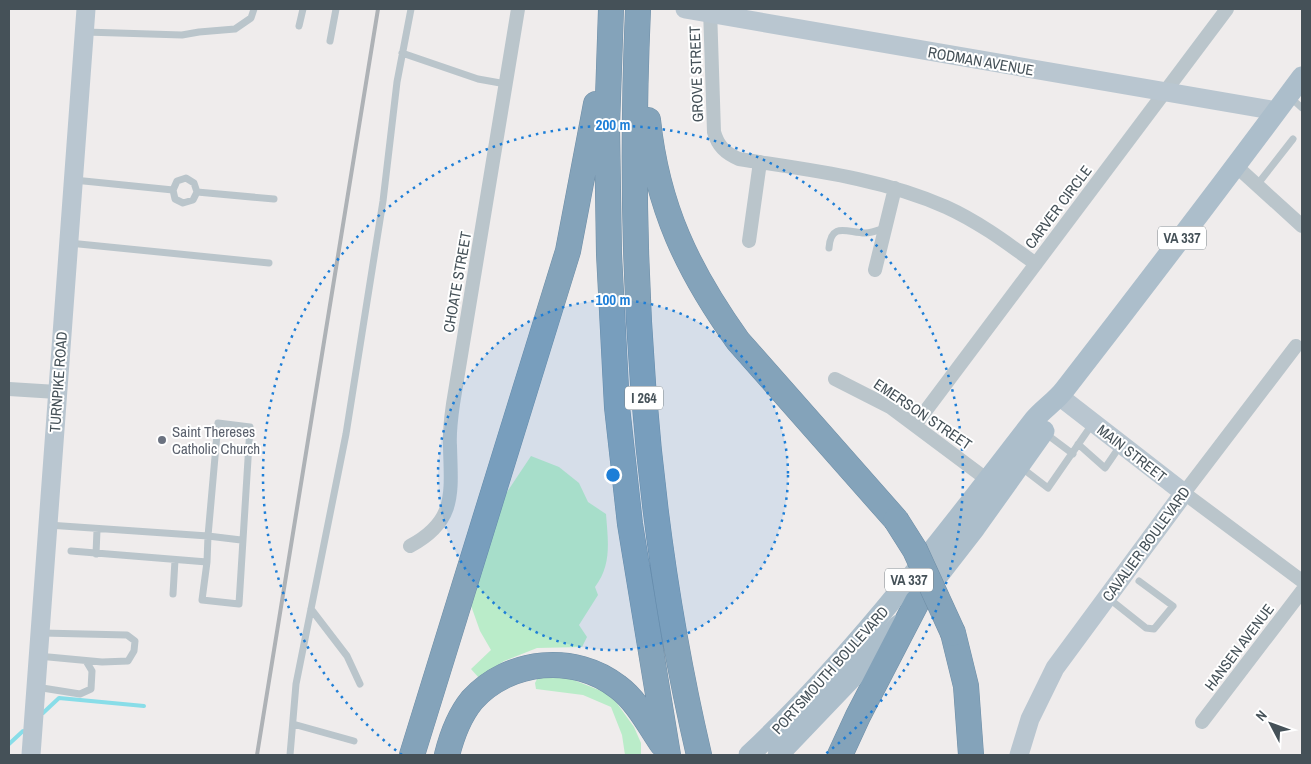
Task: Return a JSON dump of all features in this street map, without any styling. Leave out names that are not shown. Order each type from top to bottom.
[{"type":"highway","name":"I 264","points":[[638,9],[636,36],[635,245],[643,391],[659,544],[681,672],[699,755]]},
{"type":"highway","name":"I 264","points":[[610,21],[607,127],[608,254],[616,399],[630,524],[667,753]]},
{"type":"highway","points":[[412,755],[568,251],[610,21]]},
{"type":"highway","points":[[636,36],[657,179],[677,238],[696,278],[738,341],[896,520],[915,550],[953,634],[966,686],[971,755]]},
{"type":"highway","points":[[840,755],[917,602]]},
{"type":"highway","points":[[447,755],[462,714],[484,689],[513,673],[551,664],[583,668],[617,686],[638,708],[667,753]]},
{"type":"main road","name":"PORTSMOUTH BOULEVARD","points":[[750,755],[820,684],[866,633],[989,481],[1036,417],[1059,396],[1236,166],[1289,105],[1302,78]]},
{"type":"main road","name":"PORTSMOUTH BOULEVARD","points":[[778,755],[858,672],[917,602],[975,528],[1049,423],[1059,396]]},
{"type":"street","name":"TURNPIKE ROAD","points":[[30,755],[86,9]]},
{"type":"street","name":"CHOATE STREET","points":[[410,546],[430,532],[439,522],[450,497],[452,484],[450,445],[452,404],[518,9]]},
{"type":"street","name":"RODMAN AVENUE","points":[[685,9],[1165,92],[1289,105]]},
{"type":"street","name":"CARVER CIRCLE","points":[[915,425],[1227,9]]},
{"type":"street","name":"GROVE STREET","points":[[710,12],[714,132],[717,141],[730,155],[838,175],[895,188],[946,207],[975,222],[1036,264]]},
{"type":"street","points":[[749,241],[760,162]]},
{"type":"street","points":[[1236,166],[1302,226]]},
{"type":"street","points":[[875,270],[895,188]]},
{"type":"street","name":"CAVALIER BOULEVARD","points":[[1019,755],[1030,718],[1055,668],[1184,493],[1296,346]]},
{"type":"street","name":"EMERSON STREET","points":[[835,379],[890,407],[989,481]]},
{"type":"street","points":[[9,389],[57,392]]},
{"type":"street","name":"MAIN STREET","points":[[1059,396],[1302,581]]},
{"type":"street","name":"HANSEN AVENUE","points":[[1202,722],[1302,591]]},
{"type":"lane","points":[[84,32],[182,35],[236,29],[251,18],[254,9]]},
{"type":"lane","points":[[299,26],[303,9]]},
{"type":"lane","points":[[330,41],[336,9]]},
{"type":"lane","points":[[290,755],[296,684],[347,425],[383,201],[402,53],[411,9]]},
{"type":"lane","points":[[402,53],[478,79],[506,84]]},
{"type":"lane","points":[[1257,185],[1294,139]]},
{"type":"lane","points":[[186,178],[194,183],[197,192],[192,200],[184,203],[175,198],[172,190],[177,181],[186,178]]},
{"type":"lane","points":[[73,180],[172,190]]},
{"type":"lane","points":[[197,192],[274,199]]},
{"type":"lane","points":[[829,248],[832,235],[837,231],[843,229],[866,233],[885,228]]},
{"type":"lane","points":[[69,243],[269,264]]},
{"type":"lane","points":[[218,423],[250,427],[238,604],[202,600],[208,536],[218,423]]},
{"type":"lane","points":[[1020,465],[1048,488],[1093,423]]},
{"type":"lane","points":[[1043,432],[1073,454]]},
{"type":"lane","points":[[1078,444],[1105,468],[1121,445]]},
{"type":"lane","points":[[48,525],[242,540]]},
{"type":"lane","points":[[96,554],[97,530]]},
{"type":"lane","points":[[72,551],[207,562]]},
{"type":"lane","points":[[173,594],[176,560]]},
{"type":"lane","points":[[1107,597],[1146,628],[1154,629],[1173,606],[1139,581]]},
{"type":"lane","points":[[311,609],[346,656],[360,684]]},
{"type":"lane","points":[[38,656],[86,661],[128,661],[134,651],[135,641],[127,635],[40,633]]},
{"type":"lane","points":[[36,687],[80,694],[91,689],[92,671],[86,661]]},
{"type":"lane","points":[[293,724],[354,741]]},
{"type":"green space","points":[[531,456],[559,467],[579,483],[588,502],[606,514],[608,552],[604,570],[595,587],[598,595],[579,625],[587,637],[582,647],[537,648],[504,661],[479,678],[471,669],[491,650],[480,631],[469,600],[501,501]]},
{"type":"green space","points":[[539,675],[561,675],[604,692],[616,702],[634,727],[641,743],[641,755],[625,755],[622,735],[611,707],[583,695],[536,689],[535,683]]},
{"type":"waterway","points":[[43,713],[59,698],[144,706]]},
{"type":"waterway","points":[[9,744],[23,731]]},
{"type":"railway","points":[[257,755],[378,9]]},
{"type":"place","name":"Saint Thereses Catholic Church","points":[[162,440]]}]
